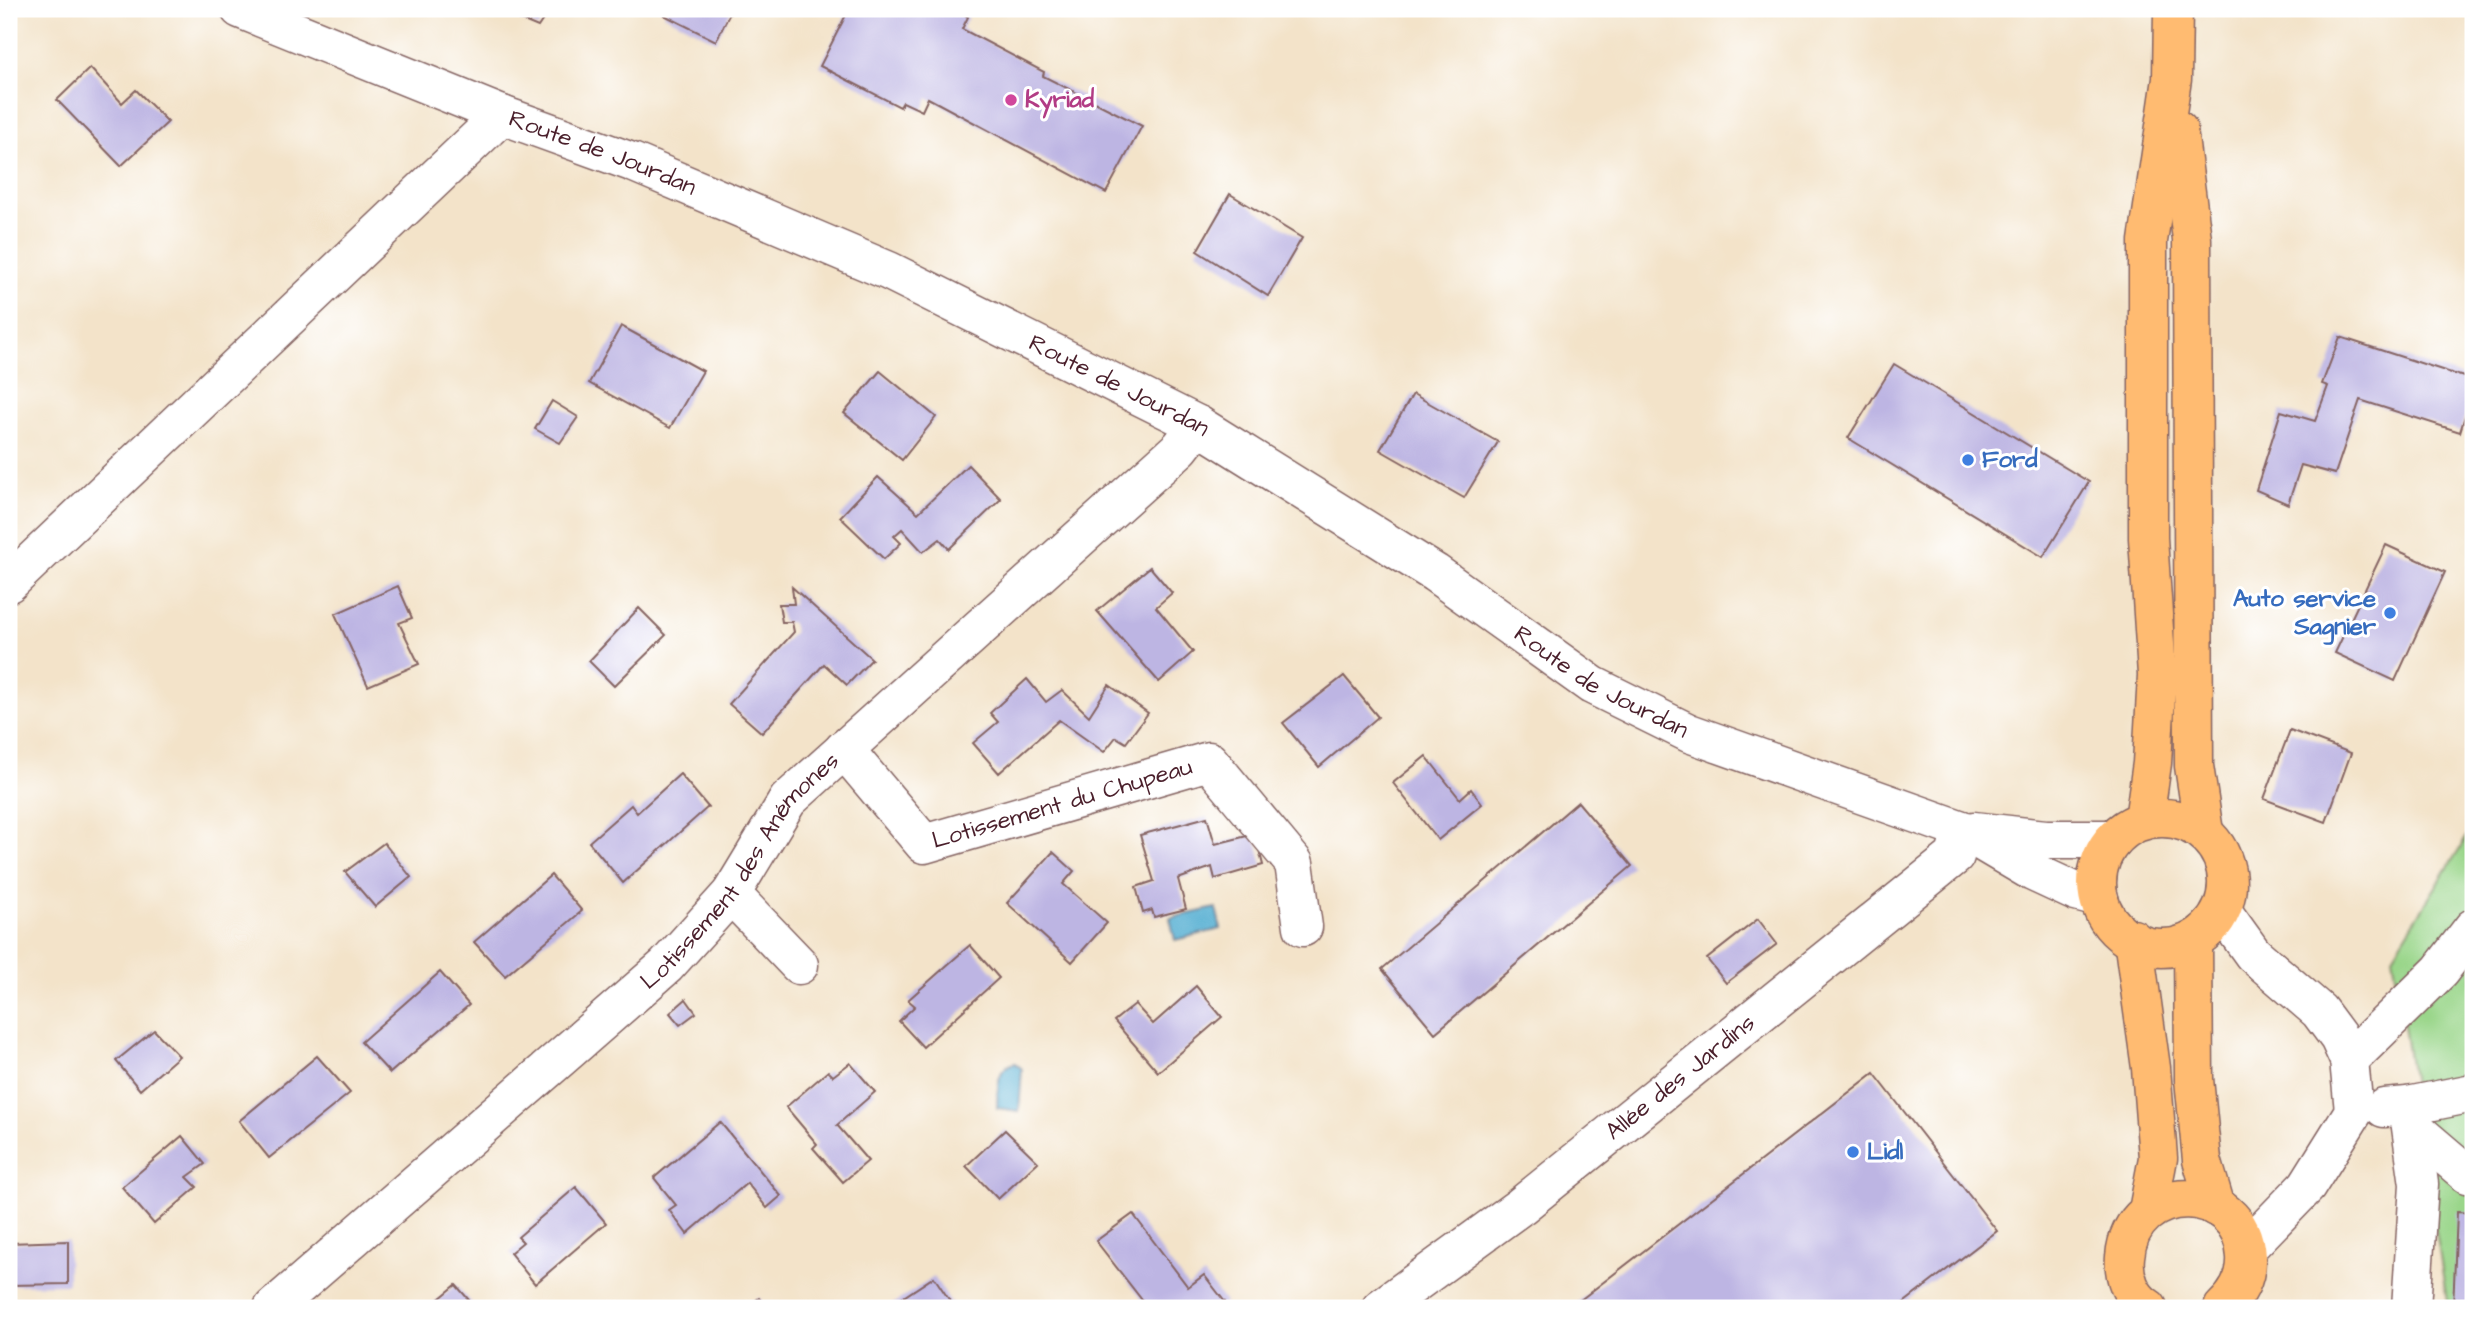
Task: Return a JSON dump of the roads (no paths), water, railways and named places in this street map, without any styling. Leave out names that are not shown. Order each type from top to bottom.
[{"type":"main road","points":[[2129,830],[2176,820],[2204,832],[2218,849],[2227,869],[2227,890],[2221,911],[2209,928],[2193,941],[2173,947],[2152,948],[2116,929],[2099,898],[2097,873],[2129,830],[2152,763],[2157,675],[2148,538],[2148,241],[2172,79],[2173,9]]},
{"type":"main road","points":[[2172,79],[2192,239],[2194,766],[2204,832]]},
{"type":"main road","points":[[2133,939],[2151,1068],[2158,1158],[2148,1211]]},
{"type":"main road","points":[[2193,941],[2194,1079],[2202,1160],[2216,1207]]},
{"type":"main road","points":[[2144,1307],[2130,1287],[2124,1267],[2126,1246],[2134,1226],[2148,1211],[2164,1202],[2182,1199],[2199,1200],[2216,1207],[2231,1218],[2241,1232],[2247,1267],[2234,1298],[2223,1308]]},
{"type":"street","name":"Route de Jourdan","points":[[240,9],[502,115],[632,162],[889,271],[1198,425],[1435,573],[1592,685],[1689,733],[1962,830],[2033,872],[2076,892],[2099,898]]},
{"type":"street","points":[[9,583],[502,115]]},
{"type":"street","name":"Lotissement des Anémones","points":[[273,1308],[666,966],[731,894],[788,800],[1180,448],[1198,425]]},
{"type":"street","name":"Lotissement du Chupeau","points":[[844,749],[924,844],[1209,761],[1294,863],[1303,927]]},
{"type":"street","name":"Route de Jourdan","points":[[1962,830],[2046,839],[2129,830]]},
{"type":"street","name":"Allée des Jardins","points":[[1381,1308],[1521,1206],[1955,856],[1962,830]]},
{"type":"street","points":[[731,894],[799,965]]},
{"type":"street","points":[[2221,911],[2253,954],[2319,1010],[2339,1038],[2348,1060],[2354,1111],[2307,1186],[2246,1249]]},
{"type":"street","points":[[2348,1060],[2440,971],[2473,928]]},
{"type":"street","points":[[2354,1111],[2411,1117],[2473,1093]]},
{"type":"street","points":[[2411,1117],[2467,1174],[2473,1175]]},
{"type":"street","points":[[2411,1117],[2419,1184],[2411,1308]]},
{"type":"water","points":[[1216,908],[1221,929],[1175,940],[1170,918]]},
{"type":"water","points":[[1015,1063],[1022,1069],[1019,1111],[997,1108],[1001,1074],[1009,1065]]},
{"type":"place","name":"Kyriad","points":[[1011,100]]},
{"type":"place","name":"Ford","points":[[1968,460]]},
{"type":"place","name":"Auto service Sagnier","points":[[2390,613]]},
{"type":"place","name":"Lidl","points":[[1853,1152]]}]
